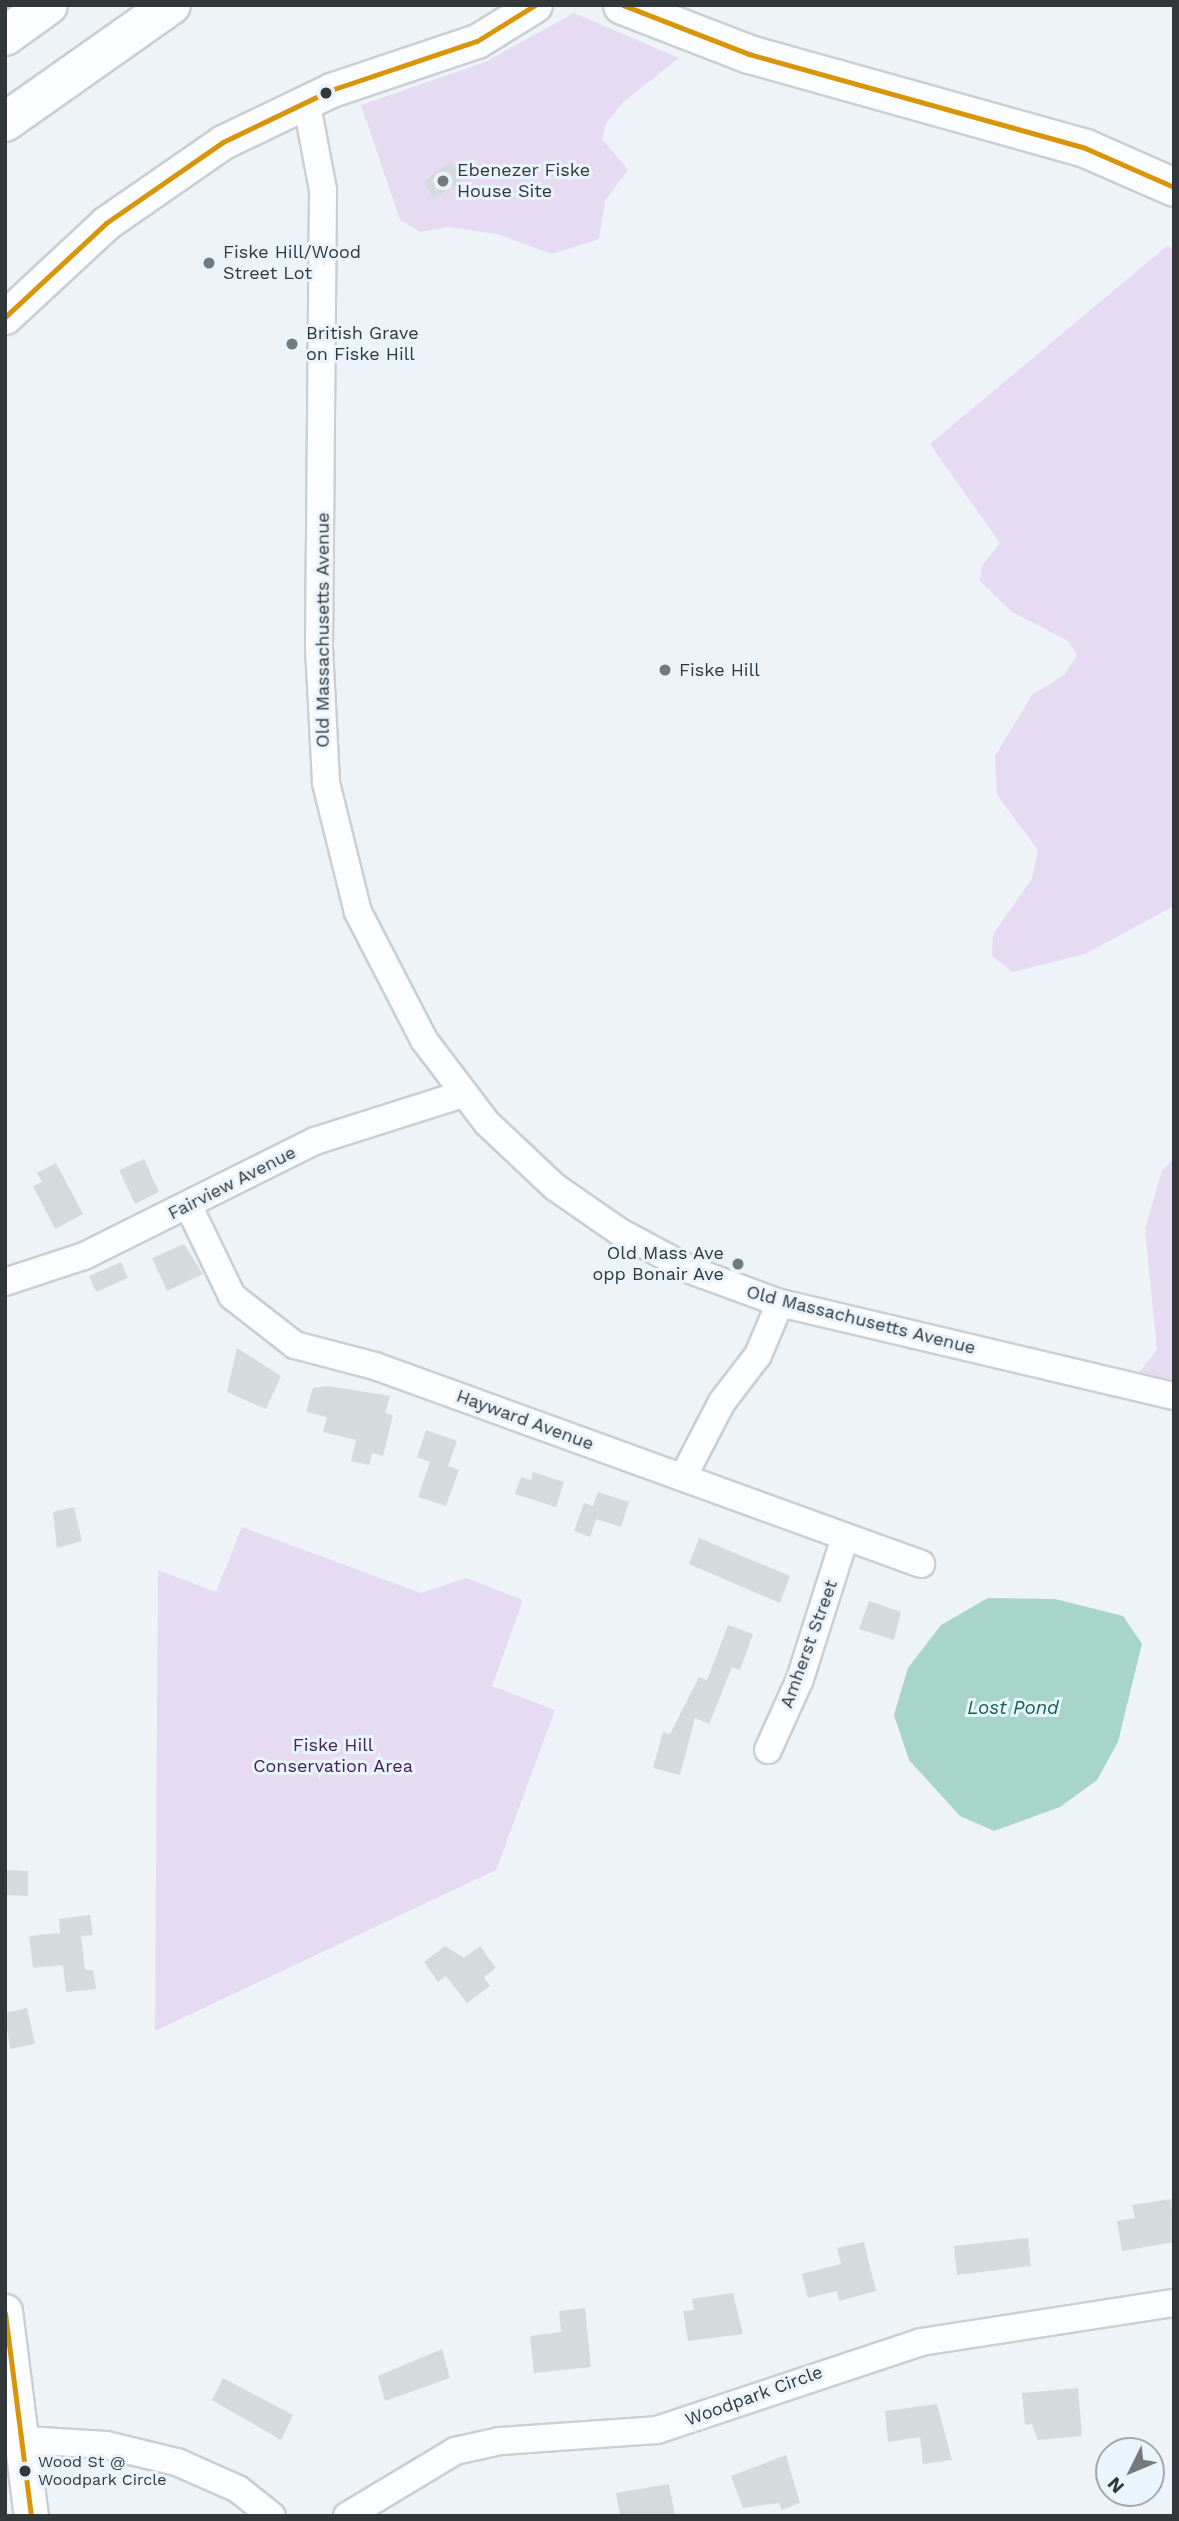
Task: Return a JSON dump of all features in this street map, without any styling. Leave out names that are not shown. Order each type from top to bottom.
[{"type":"highway","points":[[5,36],[48,5]]},
{"type":"highway","points":[[5,122],[171,5]]},
{"type":"main road","points":[[622,5],[749,54],[1084,148],[1174,187]]},
{"type":"street","points":[[5,317],[82,242],[158,183],[306,100],[477,41],[535,5]]},
{"type":"street","name":"Old Massachusetts Avenue","points":[[306,100],[323,190],[319,648],[327,792],[343,866],[370,942],[409,1017],[463,1094],[531,1166],[590,1213],[701,1274],[780,1303],[1174,1396]]},
{"type":"street","name":"Fairview Avenue","points":[[5,1282],[76,1259],[189,1207],[306,1144],[463,1094]]},
{"type":"street","name":"Hayward Avenue","points":[[189,1207],[237,1303],[295,1345],[360,1362],[921,1564]]},
{"type":"street","points":[[683,1478],[722,1402],[758,1355],[780,1303]]},
{"type":"street","name":"Amherst Street","points":[[768,1750],[800,1679],[845,1537]]},
{"type":"street","name":"Woodpark Circle","points":[[347,2516],[455,2451],[500,2441],[657,2430],[921,2342],[1174,2303]]},
{"type":"street","points":[[5,2311],[25,2440],[31,2516]]},
{"type":"street","points":[[25,2440],[106,2445],[177,2462],[238,2489],[272,2516]]},
{"type":"green space","points":[[574,13],[679,58],[622,103],[606,124],[602,139],[628,170],[605,201],[599,239],[552,254],[497,234],[449,227],[420,232],[400,220],[361,105],[485,62]]},
{"type":"green space","points":[[1167,246],[1174,249],[1174,906],[1085,954],[1013,972],[992,956],[993,934],[1032,879],[1038,850],[997,795],[995,756],[1032,695],[1064,675],[1077,656],[1068,641],[1012,612],[980,581],[982,566],[1000,543],[930,444]]},
{"type":"green space","points":[[1174,1159],[1174,1380],[1139,1372],[1157,1350],[1145,1229],[1162,1170]]},
{"type":"green space","name":"Fiske Hill Conservation Area","points":[[242,1527],[421,1593],[466,1578],[523,1600],[492,1686],[555,1710],[496,1870],[155,2031],[158,1570],[216,1592]]},
{"type":"water","name":"Lost Pond","points":[[988,1598],[1055,1599],[1123,1616],[1142,1644],[1118,1742],[1097,1780],[1060,1807],[994,1831],[960,1816],[909,1760],[894,1715],[908,1668],[941,1625]]},
{"type":"building","name":"Ebenezer Fiske House Site","points":[[451,162],[463,179],[434,199],[423,182]]},
{"type":"building","points":[[144,1159],[159,1192],[135,1204],[119,1170]]},
{"type":"building","points":[[56,1163],[83,1214],[55,1229],[33,1186],[42,1182],[37,1173]]},
{"type":"building","points":[[184,1244],[203,1274],[167,1291],[152,1258]]},
{"type":"building","points":[[121,1262],[128,1278],[96,1292],[89,1276]]},
{"type":"building","points":[[237,1348],[281,1376],[266,1409],[227,1392]]},
{"type":"building","points":[[328,1386],[390,1396],[385,1413],[393,1415],[383,1456],[372,1453],[369,1465],[351,1461],[356,1440],[323,1432],[327,1417],[306,1412],[313,1388]]},
{"type":"building","points":[[426,1430],[457,1441],[448,1466],[459,1470],[446,1506],[418,1497],[430,1462],[417,1457]]},
{"type":"building","points":[[533,1472],[564,1482],[556,1507],[515,1494],[521,1477],[531,1480]]},
{"type":"building","points":[[598,1492],[629,1502],[621,1527],[596,1519],[590,1537],[574,1531],[584,1503],[593,1506]]},
{"type":"building","points":[[74,1507],[82,1541],[57,1548],[53,1512]]},
{"type":"building","points":[[699,1538],[790,1576],[780,1603],[689,1564]]},
{"type":"building","points":[[869,1601],[901,1612],[894,1640],[859,1629]]},
{"type":"building","points":[[728,1625],[753,1634],[740,1670],[732,1667],[709,1724],[695,1718],[680,1775],[653,1768],[663,1732],[670,1734],[699,1677],[707,1680]]},
{"type":"building","points":[[5,1870],[28,1871],[28,1896],[5,1895]]},
{"type":"building","points":[[90,1915],[93,1935],[81,1936],[85,1970],[93,1970],[96,1989],[66,1992],[63,1965],[33,1968],[29,1936],[60,1933],[59,1919]]},
{"type":"building","points":[[445,1946],[464,1958],[480,1946],[496,1968],[484,1977],[490,1986],[467,2003],[446,1976],[438,1982],[424,1962]]},
{"type":"building","points":[[27,2008],[35,2044],[10,2049],[5,2013]]},
{"type":"building","points":[[1171,2199],[1174,2242],[1122,2251],[1117,2221],[1135,2218],[1132,2205]]},
{"type":"building","points":[[1028,2238],[1031,2266],[957,2275],[954,2246]]},
{"type":"building","points":[[864,2242],[876,2291],[839,2301],[837,2291],[808,2298],[802,2274],[841,2264],[837,2248]]},
{"type":"building","points":[[733,2293],[743,2334],[688,2341],[683,2311],[694,2310],[692,2299]]},
{"type":"building","points":[[585,2308],[591,2367],[534,2373],[530,2336],[561,2332],[559,2311]]},
{"type":"building","points":[[442,2349],[450,2378],[385,2401],[378,2376]]},
{"type":"building","points":[[223,2378],[293,2415],[281,2440],[212,2400]]},
{"type":"building","points":[[1078,2388],[1082,2436],[1038,2440],[1032,2424],[1025,2425],[1022,2393]]},
{"type":"building","points":[[937,2404],[952,2460],[923,2464],[920,2437],[888,2442],[885,2411]]},
{"type":"building","points":[[786,2455],[800,2503],[782,2510],[779,2503],[743,2508],[731,2476]]},
{"type":"building","points":[[669,2484],[675,2516],[620,2516],[616,2493]]},
{"type":"transit line","points":[[5,317],[106,223],[223,142],[331,90],[477,41],[535,5]]},
{"type":"transit line","points":[[623,5],[749,54],[1085,148],[1174,187]]},
{"type":"transit line","points":[[5,2313],[31,2516]]},
{"type":"place","name":"Ebenezer Fiske House Site","points":[[443,181]]},
{"type":"place","name":"Fiske Hill/Wood Street Lot","points":[[209,263]]},
{"type":"place","name":"British Grave on Fiske Hill","points":[[292,344]]},
{"type":"place","name":"Fiske Hill","points":[[665,670]]},
{"type":"place","name":"Old Mass Ave opp Bonair Ave","points":[[738,1264]]},
{"type":"place","name":"Wood St @ Woodpark Circle","points":[[25,2471]]}]
